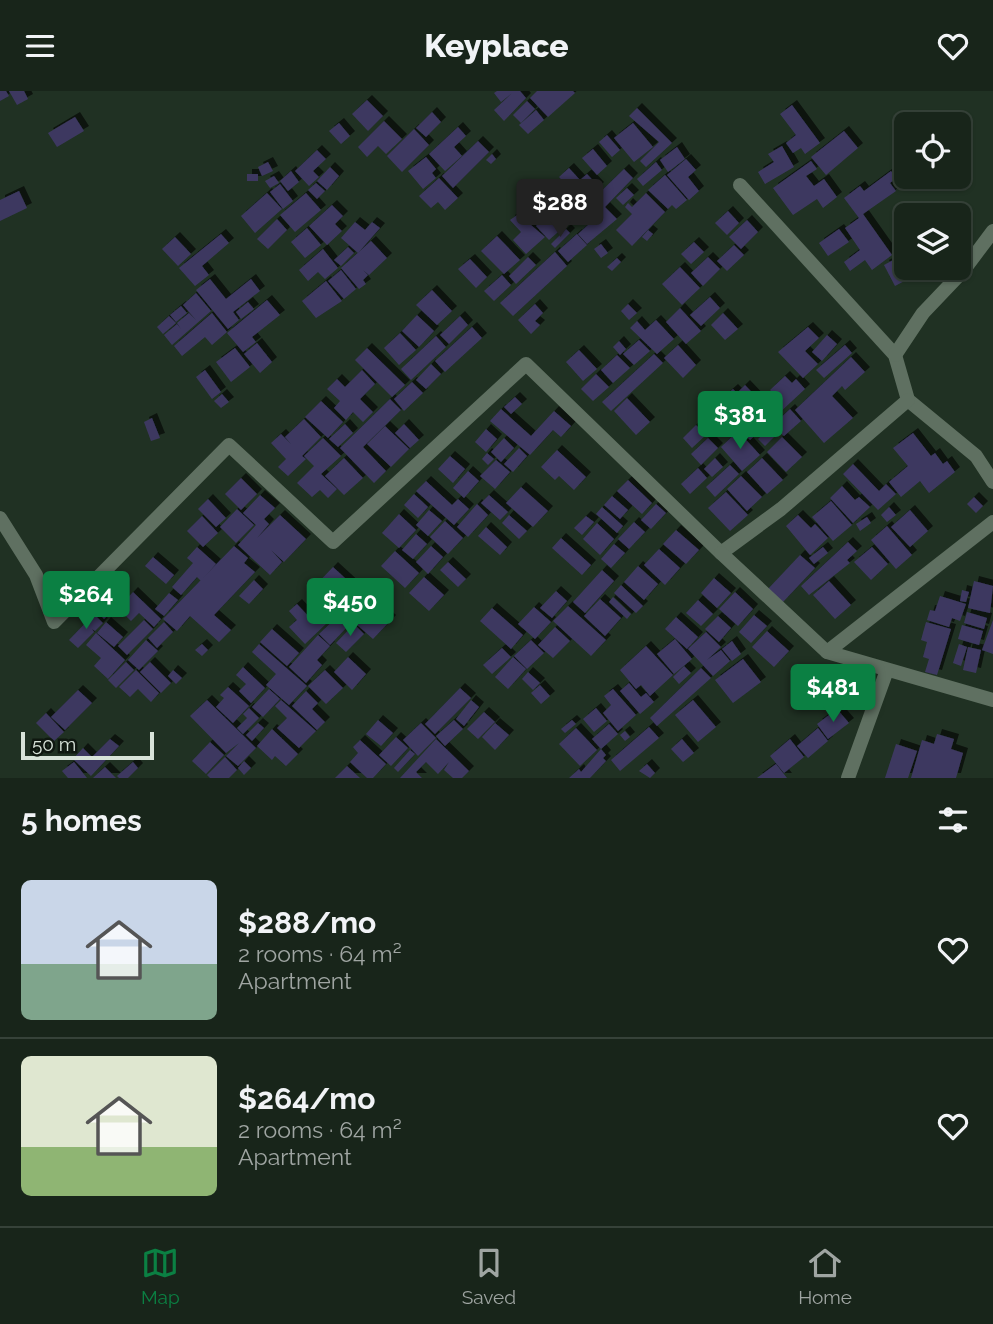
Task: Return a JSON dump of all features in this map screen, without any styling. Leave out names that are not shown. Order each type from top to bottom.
[{"type":"street","points":[[740,185],[895,355],[908,400],[976,456],[993,482]]},
{"type":"street","points":[[895,355],[923,313],[963,271],[993,231]]},
{"type":"street","points":[[0,518],[20,545],[36,575],[54,622],[229,445],[333,542],[526,364],[827,652],[993,700]]},
{"type":"street","points":[[721,552],[782,509],[908,400]]},
{"type":"street","points":[[827,652],[993,522]]},
{"type":"street","points":[[848,778],[887,670]]},
{"type":"building","points":[[0,91],[6,91],[9,96],[0,101]]},
{"type":"building","points":[[9,91],[24,91],[28,99],[17,105]]},
{"type":"building","points":[[520,91],[526,98],[504,121],[494,110],[512,93],[501,102],[494,93]]},
{"type":"building","points":[[537,91],[575,93],[548,117],[530,98]]},
{"type":"building","points":[[367,100],[383,116],[368,131],[352,114]]},
{"type":"building","points":[[527,101],[535,109],[521,123],[513,115]]},
{"type":"building","points":[[792,105],[820,143],[805,154],[801,148],[793,153],[786,143],[796,135],[780,114]]},
{"type":"building","points":[[637,108],[672,143],[646,167],[640,161],[659,142],[629,116]]},
{"type":"building","points":[[536,110],[544,120],[528,134],[519,125]]},
{"type":"building","points":[[432,112],[441,122],[426,137],[416,128]]},
{"type":"building","points":[[75,117],[84,131],[57,147],[48,133]]},
{"type":"building","points":[[384,121],[402,139],[386,154],[378,146],[367,157],[358,147]]},
{"type":"building","points":[[339,123],[350,136],[341,144],[329,131]]},
{"type":"building","points":[[633,123],[653,147],[634,162],[614,138]]},
{"type":"building","points":[[458,127],[466,136],[454,147],[462,156],[445,171],[429,154]]},
{"type":"building","points":[[414,129],[429,145],[402,172],[387,156]]},
{"type":"building","points":[[844,131],[858,148],[826,175],[811,157]]},
{"type":"building","points":[[607,135],[620,150],[612,157],[599,142]]},
{"type":"building","points":[[478,141],[489,152],[453,188],[442,176]]},
{"type":"building","points":[[782,146],[794,167],[765,184],[758,172],[774,162],[768,154]]},
{"type":"building","points":[[677,147],[685,159],[668,172],[660,160]]},
{"type":"building","points":[[593,149],[607,166],[597,175],[582,158]]},
{"type":"building","points":[[317,150],[326,159],[313,171],[319,177],[309,186],[295,171]]},
{"type":"building","points":[[492,154],[496,159],[491,164],[486,160]]},
{"type":"building","points":[[426,157],[436,169],[432,173],[436,178],[423,189],[408,171]]},
{"type":"building","points":[[686,159],[696,170],[688,177],[699,191],[689,200],[667,175]]},
{"type":"building","points":[[811,161],[817,169],[806,176],[814,186],[824,179],[837,197],[823,208],[817,199],[793,215],[773,188]]},
{"type":"building","points":[[268,162],[273,171],[262,176],[258,167]]},
{"type":"building","points":[[656,162],[662,170],[643,186],[637,179]]},
{"type":"building","points":[[330,167],[339,176],[327,190],[317,181]]},
{"type":"building","points":[[569,168],[580,180],[587,174],[599,187],[583,202],[559,177]]},
{"type":"building","points":[[624,169],[633,178],[605,207],[617,219],[587,244],[578,234],[598,216],[596,214],[588,222],[584,218],[593,209],[588,204]]},
{"type":"building","points":[[291,171],[299,182],[288,191],[280,181]]},
{"type":"building","points":[[891,171],[894,175],[890,183],[896,191],[863,214],[892,255],[872,270],[865,260],[850,271],[844,262],[860,250],[845,228],[859,218],[844,198],[860,186],[864,191]]},
{"type":"building","points":[[247,174],[258,174],[258,181],[247,181]]},
{"type":"building","points":[[665,175],[687,200],[676,209],[672,205],[668,209],[648,190]]},
{"type":"building","points":[[274,176],[279,183],[270,188],[265,181]]},
{"type":"building","points":[[439,178],[458,198],[445,210],[438,202],[431,208],[419,196]]},
{"type":"building","points":[[316,183],[325,191],[317,199],[308,190]]},
{"type":"building","points":[[560,183],[588,210],[574,225],[546,198]]},
{"type":"building","points":[[280,184],[293,201],[283,209],[270,192]]},
{"type":"building","points":[[627,188],[634,195],[623,205],[616,198]]},
{"type":"building","points":[[19,191],[27,208],[0,221],[0,200]]},
{"type":"building","points":[[267,193],[282,209],[255,233],[241,216]]},
{"type":"building","points":[[306,193],[321,210],[295,232],[280,215]]},
{"type":"building","points":[[646,193],[665,212],[632,246],[616,230],[632,214],[625,207],[628,203],[632,207]]},
{"type":"building","points":[[536,202],[545,213],[531,225],[545,237],[526,254],[513,240],[521,232],[510,220]]},
{"type":"building","points":[[332,205],[343,216],[335,224],[342,231],[327,245],[309,226]]},
{"type":"building","points":[[553,210],[566,225],[549,240],[536,226]]},
{"type":"building","points":[[728,211],[739,223],[727,235],[715,223]]},
{"type":"building","points":[[277,219],[287,230],[268,249],[257,239]]},
{"type":"building","points":[[747,220],[758,232],[741,249],[729,237]]},
{"type":"building","points":[[355,222],[365,230],[372,222],[380,228],[358,253],[341,238]]},
{"type":"building","points":[[307,228],[321,245],[305,258],[291,242]]},
{"type":"building","points":[[566,229],[570,233],[555,248],[551,244]]},
{"type":"building","points":[[839,229],[849,242],[828,256],[819,243]]},
{"type":"building","points":[[648,230],[653,234],[647,241],[642,237]]},
{"type":"building","points":[[221,234],[229,243],[202,266],[209,275],[195,286],[179,268]]},
{"type":"building","points":[[577,234],[587,245],[568,262],[558,251]]},
{"type":"building","points":[[497,236],[520,260],[504,274],[481,251]]},
{"type":"building","points":[[175,237],[191,254],[178,266],[162,249]]},
{"type":"building","points":[[371,241],[387,258],[369,275],[363,270],[368,275],[363,280],[366,284],[359,289],[341,268]]},
{"type":"building","points":[[694,242],[704,252],[691,264],[681,254]]},
{"type":"building","points":[[601,244],[608,253],[601,258],[594,249]]},
{"type":"building","points":[[734,245],[744,255],[727,271],[717,261]]},
{"type":"building","points":[[348,247],[354,253],[341,266],[334,260]]},
{"type":"building","points":[[323,249],[338,268],[325,279],[318,272],[308,281],[299,270]]},
{"type":"building","points":[[555,252],[567,266],[513,316],[500,303]]},
{"type":"building","points":[[528,257],[536,265],[516,284],[509,276]]},
{"type":"building","points":[[708,257],[720,269],[703,286],[691,273]]},
{"type":"building","points":[[617,258],[621,262],[612,271],[607,267]]},
{"type":"building","points":[[470,259],[487,277],[476,288],[458,269]]},
{"type":"building","points":[[894,260],[894,280],[906,280],[895,286],[884,265]]},
{"type":"building","points":[[680,267],[700,288],[682,305],[662,284]]},
{"type":"building","points":[[341,270],[356,289],[344,299],[328,281]]},
{"type":"building","points":[[502,275],[511,285],[494,301],[484,291]]},
{"type":"building","points":[[210,279],[226,299],[251,279],[260,291],[233,312],[239,320],[228,329],[196,290]]},
{"type":"building","points":[[326,281],[342,301],[316,318],[302,301]]},
{"type":"building","points":[[432,290],[452,311],[437,325],[416,305]]},
{"type":"building","points":[[196,293],[211,311],[172,345],[164,335],[177,324],[181,329],[177,323],[189,313],[196,320],[183,305]]},
{"type":"building","points":[[710,297],[720,308],[701,326],[690,315]]},
{"type":"building","points":[[267,300],[280,315],[252,337],[256,342],[243,352],[227,333]]},
{"type":"building","points":[[248,302],[254,309],[241,319],[236,312]]},
{"type":"building","points":[[535,304],[543,313],[535,321],[540,325],[531,334],[518,320]]},
{"type":"building","points":[[628,304],[637,313],[629,320],[621,311]]},
{"type":"building","points":[[181,306],[187,313],[176,322],[170,315]]},
{"type":"building","points":[[680,308],[701,331],[686,344],[666,322]]},
{"type":"building","points":[[212,313],[227,332],[212,345],[205,337],[182,356],[174,346]]},
{"type":"building","points":[[723,313],[738,329],[725,340],[711,325]]},
{"type":"building","points":[[417,315],[434,331],[419,347],[402,331]]},
{"type":"building","points":[[169,316],[176,323],[163,334],[157,327]]},
{"type":"building","points":[[460,316],[468,325],[449,344],[440,335]]},
{"type":"building","points":[[656,320],[674,339],[657,354],[630,328],[637,321],[645,330]]},
{"type":"building","points":[[472,327],[482,338],[445,372],[435,361]]},
{"type":"building","points":[[808,327],[819,338],[805,351],[818,364],[803,378],[778,352]]},
{"type":"building","points":[[400,333],[416,350],[399,365],[384,348]]},
{"type":"building","points":[[827,335],[837,344],[822,361],[812,352]]},
{"type":"building","points":[[436,336],[446,347],[411,380],[401,369]]},
{"type":"building","points":[[639,340],[650,351],[634,365],[623,354]]},
{"type":"building","points":[[619,341],[626,349],[620,355],[613,347]]},
{"type":"building","points":[[257,343],[272,362],[260,373],[244,354]]},
{"type":"building","points":[[678,345],[696,365],[683,378],[664,358]]},
{"type":"building","points":[[845,345],[852,353],[824,378],[816,370]]},
{"type":"building","points":[[235,348],[250,367],[231,382],[216,362]]},
{"type":"building","points":[[367,348],[405,385],[392,397],[355,360]]},
{"type":"building","points":[[579,350],[597,369],[583,381],[566,362]]},
{"type":"building","points":[[654,354],[663,363],[611,411],[602,402]]},
{"type":"building","points":[[617,355],[630,368],[613,383],[601,370]]},
{"type":"building","points":[[851,357],[865,372],[845,390],[842,386],[832,396],[853,418],[824,443],[795,410]]},
{"type":"building","points":[[431,364],[441,374],[426,389],[416,380]]},
{"type":"building","points":[[205,370],[221,392],[212,399],[196,377]]},
{"type":"building","points":[[362,370],[375,384],[360,399],[373,412],[363,422],[353,412],[346,420],[334,408],[340,401],[327,389],[337,379],[345,387]]},
{"type":"building","points":[[596,374],[609,387],[593,401],[581,389]]},
{"type":"building","points":[[785,376],[792,383],[796,379],[805,389],[750,440],[716,404],[733,389],[737,393],[745,385],[766,407],[777,397],[770,390]]},
{"type":"building","points":[[412,382],[423,393],[404,411],[394,399]]},
{"type":"building","points":[[222,394],[229,402],[221,408],[214,401]]},
{"type":"building","points":[[515,397],[522,404],[511,414],[504,407]]},
{"type":"building","points":[[627,398],[650,422],[636,435],[614,411]]},
{"type":"building","points":[[390,399],[401,410],[363,447],[386,471],[374,483],[340,448]]},
{"type":"building","points":[[321,401],[343,422],[328,438],[305,417]]},
{"type":"building","points":[[501,409],[531,436],[554,411],[571,426],[561,437],[553,430],[530,455],[490,421]]},
{"type":"building","points":[[790,409],[801,421],[784,436],[779,432],[765,446],[758,439]]},
{"type":"building","points":[[152,418],[160,438],[151,441],[144,422]]},
{"type":"building","points":[[304,419],[321,437],[302,456],[306,459],[288,476],[278,467],[286,459],[271,443],[281,434],[291,444],[285,437]]},
{"type":"building","points":[[345,424],[353,433],[338,447],[329,439]]},
{"type":"building","points":[[404,424],[419,440],[410,448],[395,433]]},
{"type":"building","points":[[696,425],[706,435],[692,448],[683,438]]},
{"type":"building","points":[[385,426],[409,449],[391,467],[367,444]]},
{"type":"building","points":[[486,429],[497,439],[486,452],[475,442]]},
{"type":"building","points":[[738,431],[760,455],[742,471],[721,447]]},
{"type":"building","points":[[913,433],[931,456],[935,453],[943,464],[947,461],[955,472],[929,493],[920,481],[901,497],[889,482],[908,466],[893,448]]},
{"type":"building","points":[[782,437],[802,457],[786,472],[767,452]]},
{"type":"building","points":[[323,438],[341,456],[321,474],[337,489],[328,498],[320,490],[312,497],[297,483],[314,466],[304,456]]},
{"type":"building","points":[[504,438],[514,448],[501,462],[491,452]]},
{"type":"building","points":[[708,438],[718,448],[701,465],[691,454]]},
{"type":"building","points":[[519,448],[527,456],[513,472],[504,464]]},
{"type":"building","points":[[557,450],[586,477],[574,490],[559,476],[555,480],[541,467]]},
{"type":"building","points":[[487,453],[494,459],[488,465],[482,459]]},
{"type":"building","points":[[450,456],[465,469],[453,483],[438,469]]},
{"type":"building","points":[[344,458],[363,478],[344,495],[325,476]]},
{"type":"building","points":[[715,458],[723,467],[712,477],[704,469]]},
{"type":"building","points":[[762,458],[783,480],[767,494],[747,472]]},
{"type":"building","points":[[496,460],[510,472],[495,489],[480,476]]},
{"type":"building","points":[[853,464],[879,491],[886,484],[896,494],[878,510],[843,474]]},
{"type":"building","points":[[730,465],[739,474],[715,497],[706,487]]},
{"type":"building","points":[[698,468],[707,478],[690,494],[681,484]]},
{"type":"building","points":[[468,471],[479,481],[464,498],[453,488]]},
{"type":"building","points":[[741,476],[762,497],[747,511],[727,489]]},
{"type":"building","points":[[241,478],[257,494],[241,510],[225,494]]},
{"type":"building","points":[[628,480],[652,503],[642,514],[617,491]]},
{"type":"building","points":[[426,481],[452,505],[458,499],[469,509],[454,525],[416,491]]},
{"type":"building","points":[[842,486],[855,500],[859,497],[870,507],[853,523],[830,498]]},
{"type":"building","points":[[521,487],[548,511],[533,527],[506,503]]},
{"type":"building","points":[[726,492],[748,515],[730,531],[708,508]]},
{"type":"building","points":[[414,494],[428,507],[418,518],[404,505]]},
{"type":"building","points":[[260,495],[275,508],[264,519],[269,524],[257,538],[280,515],[306,539],[284,562],[271,550],[282,562],[270,575],[238,545],[256,525],[243,513]]},
{"type":"building","points":[[489,495],[508,512],[500,520],[481,503]]},
{"type":"building","points":[[612,496],[628,510],[620,519],[604,505]]},
{"type":"building","points":[[974,497],[983,506],[976,513],[967,504]]},
{"type":"building","points":[[208,499],[226,518],[216,527],[198,509]]},
{"type":"building","points":[[831,501],[852,525],[833,541],[812,517]]},
{"type":"building","points":[[477,504],[488,515],[468,537],[457,527]]},
{"type":"building","points":[[656,504],[666,513],[651,529],[641,520]]},
{"type":"building","points":[[602,507],[623,526],[617,533],[596,514]]},
{"type":"building","points":[[889,507],[896,515],[887,522],[881,515]]},
{"type":"building","points":[[237,509],[254,525],[236,543],[220,527]]},
{"type":"building","points":[[429,510],[442,521],[428,536],[416,525]]},
{"type":"building","points":[[910,510],[928,531],[910,547],[891,527]]},
{"type":"building","points":[[399,514],[416,530],[399,548],[382,533]]},
{"type":"building","points":[[509,515],[527,531],[519,539],[502,523]]},
{"type":"building","points":[[798,515],[811,528],[815,524],[828,538],[810,555],[786,526]]},
{"type":"building","points":[[202,516],[218,533],[203,547],[187,531]]},
{"type":"building","points":[[586,516],[594,522],[582,535],[574,528]]},
{"type":"building","points":[[867,517],[871,523],[860,531],[856,524]]},
{"type":"building","points":[[445,521],[463,538],[448,554],[430,537]]},
{"type":"building","points":[[634,522],[645,532],[629,549],[618,539]]},
{"type":"building","points":[[597,523],[614,539],[600,555],[583,539]]},
{"type":"building","points":[[887,526],[912,555],[896,569],[871,540]]},
{"type":"building","points":[[486,527],[507,547],[500,555],[478,536]]},
{"type":"building","points":[[676,530],[699,550],[686,564],[663,544]]},
{"type":"building","points":[[416,534],[427,544],[413,559],[402,550]]},
{"type":"building","points":[[561,538],[591,565],[582,575],[552,548]]},
{"type":"building","points":[[848,542],[857,551],[847,560],[850,563],[809,595],[801,586]]},
{"type":"building","points":[[614,544],[625,553],[611,568],[601,559]]},
{"type":"building","points":[[234,546],[248,558],[244,563],[255,572],[214,615],[231,630],[219,642],[190,616],[177,631],[163,619]]},
{"type":"building","points":[[431,546],[443,557],[428,574],[416,562]]},
{"type":"building","points":[[197,547],[216,564],[201,581],[197,577],[181,595],[172,587],[193,563],[187,558]]},
{"type":"building","points":[[823,547],[828,553],[814,564],[809,558]]},
{"type":"building","points":[[872,547],[888,564],[871,580],[854,562]]},
{"type":"building","points":[[659,549],[680,568],[665,585],[644,565]]},
{"type":"building","points":[[395,551],[419,573],[405,588],[381,566]]},
{"type":"building","points":[[800,555],[815,568],[783,602],[768,589]]},
{"type":"building","points":[[153,557],[174,575],[166,584],[145,566]]},
{"type":"building","points":[[448,562],[466,579],[458,587],[440,570]]},
{"type":"building","points":[[638,566],[658,584],[644,600],[624,582]]},
{"type":"building","points":[[333,567],[358,590],[341,609],[315,586]]},
{"type":"building","points":[[602,570],[614,581],[585,613],[573,602]]},
{"type":"building","points":[[424,577],[444,595],[429,611],[409,593]]},
{"type":"building","points":[[714,578],[731,593],[717,608],[701,593]]},
{"type":"building","points":[[254,580],[263,589],[249,604],[239,596]]},
{"type":"building","points":[[829,581],[851,605],[835,619],[813,595]]},
{"type":"building","points":[[974,581],[993,586],[990,613],[968,608]]},
{"type":"building","points":[[621,585],[643,606],[636,613],[614,593]]},
{"type":"building","points":[[360,590],[372,601],[353,623],[341,612]]},
{"type":"building","points":[[962,590],[969,592],[966,602],[960,601]]},
{"type":"building","points":[[556,591],[567,601],[552,618],[540,608]]},
{"type":"building","points":[[133,592],[161,619],[154,627],[139,613],[131,621],[118,608]]},
{"type":"building","points":[[735,592],[753,609],[738,626],[719,609]]},
{"type":"building","points":[[169,593],[178,600],[164,616],[155,609]]},
{"type":"building","points":[[940,596],[966,604],[960,621],[952,618],[949,627],[927,620],[930,610],[935,611]]},
{"type":"building","points":[[613,597],[631,614],[627,619],[609,602]]},
{"type":"building","points":[[600,599],[621,618],[605,636],[584,616]]},
{"type":"building","points":[[698,600],[713,614],[701,626],[686,613]]},
{"type":"building","points":[[373,603],[391,620],[373,639],[355,623]]},
{"type":"building","points":[[104,604],[112,611],[104,619],[97,611]]},
{"type":"building","points":[[297,604],[311,619],[318,614],[327,623],[305,644],[289,627],[297,620],[289,611]]},
{"type":"building","points":[[568,606],[606,640],[591,656],[553,621]]},
{"type":"building","points":[[534,607],[551,622],[535,639],[518,624]]},
{"type":"building","points":[[492,608],[523,635],[511,649],[480,621]]},
{"type":"building","points":[[967,612],[987,618],[984,629],[964,623]]},
{"type":"building","points":[[341,613],[351,623],[330,645],[319,634]]},
{"type":"building","points":[[94,614],[103,623],[95,631],[92,629],[94,632],[78,648],[69,640]]},
{"type":"building","points":[[754,615],[767,626],[751,643],[739,632]]},
{"type":"building","points":[[718,616],[731,628],[719,642],[705,629]]},
{"type":"building","points":[[676,617],[698,637],[687,649],[665,629]]},
{"type":"building","points":[[144,620],[153,629],[127,655],[118,646]]},
{"type":"building","points":[[993,620],[993,654],[982,650]]},
{"type":"building","points":[[106,622],[123,637],[114,647],[97,633]]},
{"type":"building","points":[[164,622],[173,632],[157,648],[148,638]]},
{"type":"building","points":[[926,622],[951,629],[937,675],[925,672],[929,659],[923,657],[927,642],[921,640]]},
{"type":"building","points":[[354,624],[364,634],[346,652],[336,643]]},
{"type":"building","points":[[962,625],[983,631],[979,645],[958,639]]},
{"type":"building","points":[[555,627],[570,641],[553,658],[538,645]]},
{"type":"building","points":[[272,629],[299,653],[287,666],[260,642]]},
{"type":"building","points":[[767,631],[789,651],[774,667],[752,647]]},
{"type":"building","points":[[706,632],[721,647],[707,660],[721,650],[730,661],[713,676],[688,649]]},
{"type":"building","points":[[96,633],[125,660],[108,679],[94,666],[101,658],[86,645]]},
{"type":"building","points":[[318,635],[330,646],[317,660],[322,665],[306,683],[289,667]]},
{"type":"building","points":[[675,639],[692,659],[674,674],[657,654]]},
{"type":"building","points":[[146,640],[158,651],[139,670],[128,660]]},
{"type":"building","points":[[531,640],[544,653],[527,669],[514,656]]},
{"type":"building","points":[[732,641],[741,654],[732,661],[722,649]]},
{"type":"building","points":[[202,644],[208,650],[202,656],[195,650]]},
{"type":"building","points":[[259,644],[307,686],[289,705],[266,685],[276,674],[252,652]]},
{"type":"building","points":[[959,644],[967,647],[961,666],[953,663]]},
{"type":"building","points":[[646,646],[673,675],[650,696],[641,685],[636,689],[620,670]]},
{"type":"building","points":[[968,647],[981,650],[976,673],[963,670]]},
{"type":"building","points":[[502,648],[511,657],[492,674],[483,665]]},
{"type":"building","points":[[348,657],[366,674],[352,690],[334,672]]},
{"type":"building","points":[[513,657],[526,669],[508,689],[495,677]]},
{"type":"building","points":[[743,659],[761,682],[733,703],[715,680]]},
{"type":"building","points":[[126,662],[134,670],[116,688],[108,680]]},
{"type":"building","points":[[150,662],[171,683],[161,693],[140,672]]},
{"type":"building","points":[[684,666],[691,673],[679,684],[673,677]]},
{"type":"building","points":[[243,667],[265,688],[251,703],[239,691],[246,684],[236,675]]},
{"type":"building","points":[[701,668],[711,678],[657,726],[650,718]]},
{"type":"building","points":[[136,670],[159,693],[151,702],[138,689],[130,697],[119,687]]},
{"type":"building","points":[[173,670],[182,678],[176,684],[168,676]]},
{"type":"building","points":[[325,670],[343,688],[326,704],[308,686]]},
{"type":"building","points":[[528,672],[540,683],[533,690],[522,679]]},
{"type":"building","points":[[629,683],[641,697],[646,693],[654,702],[640,714],[620,691]]},
{"type":"building","points":[[540,685],[550,696],[541,704],[531,693]]},
{"type":"building","points":[[228,687],[249,706],[233,723],[216,707],[224,698],[220,695]]},
{"type":"building","points":[[460,688],[471,698],[435,734],[425,724]]},
{"type":"building","points":[[269,689],[280,699],[263,717],[252,707]]},
{"type":"building","points":[[613,689],[636,715],[618,731],[603,713],[611,705],[604,696]]},
{"type":"building","points":[[78,690],[92,703],[65,730],[51,717]]},
{"type":"building","points":[[306,691],[318,703],[312,709],[325,722],[317,730],[292,706]]},
{"type":"building","points":[[207,700],[256,748],[238,766],[226,756],[239,743],[226,753],[190,716]]},
{"type":"building","points":[[281,700],[316,731],[299,748],[277,728],[287,718],[275,706]]},
{"type":"building","points":[[471,700],[479,707],[464,726],[456,719]]},
{"type":"building","points":[[693,700],[716,727],[698,742],[675,715]]},
{"type":"building","points":[[249,708],[259,718],[243,734],[237,728],[247,718],[243,714]]},
{"type":"building","points":[[596,708],[607,721],[594,732],[583,719]]},
{"type":"building","points":[[837,709],[849,723],[828,739],[817,724]]},
{"type":"building","points":[[484,712],[495,722],[478,739],[467,729]]},
{"type":"building","points":[[46,713],[64,732],[54,741],[36,723]]},
{"type":"building","points":[[378,720],[393,733],[381,746],[366,734]]},
{"type":"building","points":[[454,720],[463,729],[445,746],[436,736]]},
{"type":"building","points":[[572,720],[576,724],[565,733],[561,729]]},
{"type":"building","points":[[258,723],[264,728],[252,741],[246,735]]},
{"type":"building","points":[[421,723],[436,738],[418,756],[403,740]]},
{"type":"building","points":[[495,723],[509,735],[495,750],[482,737]]},
{"type":"building","points":[[609,724],[618,734],[601,749],[592,739]]},
{"type":"building","points":[[649,727],[659,738],[620,771],[611,760]]},
{"type":"building","points":[[576,728],[597,750],[580,766],[559,744]]},
{"type":"building","points":[[818,728],[828,741],[808,758],[797,746]]},
{"type":"building","points":[[272,729],[298,754],[286,766],[275,756],[272,760],[257,746]]},
{"type":"building","points":[[625,731],[630,737],[625,741],[620,735]]},
{"type":"building","points":[[937,734],[954,739],[951,749],[963,753],[956,778],[911,778],[922,740],[934,744]]},
{"type":"building","points":[[396,737],[408,748],[391,766],[379,755]]},
{"type":"building","points":[[110,739],[119,746],[91,776],[73,759],[83,748],[92,757]]},
{"type":"building","points":[[436,739],[469,771],[462,778],[453,778],[444,770],[449,762],[438,774],[426,762],[416,772],[422,778],[400,778]]},
{"type":"building","points":[[682,739],[694,753],[683,762],[671,749]]},
{"type":"building","points":[[790,739],[804,757],[784,773],[770,756]]},
{"type":"building","points":[[360,740],[386,764],[373,778],[367,778],[350,762],[358,753],[353,747]]},
{"type":"building","points":[[210,742],[224,755],[206,774],[192,761]]},
{"type":"building","points":[[896,744],[917,751],[908,778],[885,778]]},
{"type":"building","points":[[601,749],[606,755],[603,758],[606,761],[590,778],[569,778],[579,769],[581,772]]},
{"type":"building","points":[[410,750],[415,754],[398,772],[394,768]]},
{"type":"building","points":[[225,757],[237,770],[229,778],[210,778],[207,775]]},
{"type":"building","points":[[244,761],[251,768],[244,775],[238,768]]},
{"type":"building","points":[[74,762],[87,778],[68,778],[62,771]]},
{"type":"building","points":[[133,762],[138,768],[128,778],[117,776]]},
{"type":"building","points":[[647,764],[655,773],[650,778],[639,771]]},
{"type":"building","points":[[776,764],[787,778],[757,778]]},
{"type":"building","points":[[347,766],[360,778],[335,778]]},
{"type":"building","points":[[105,767],[116,778],[93,778]]}]
